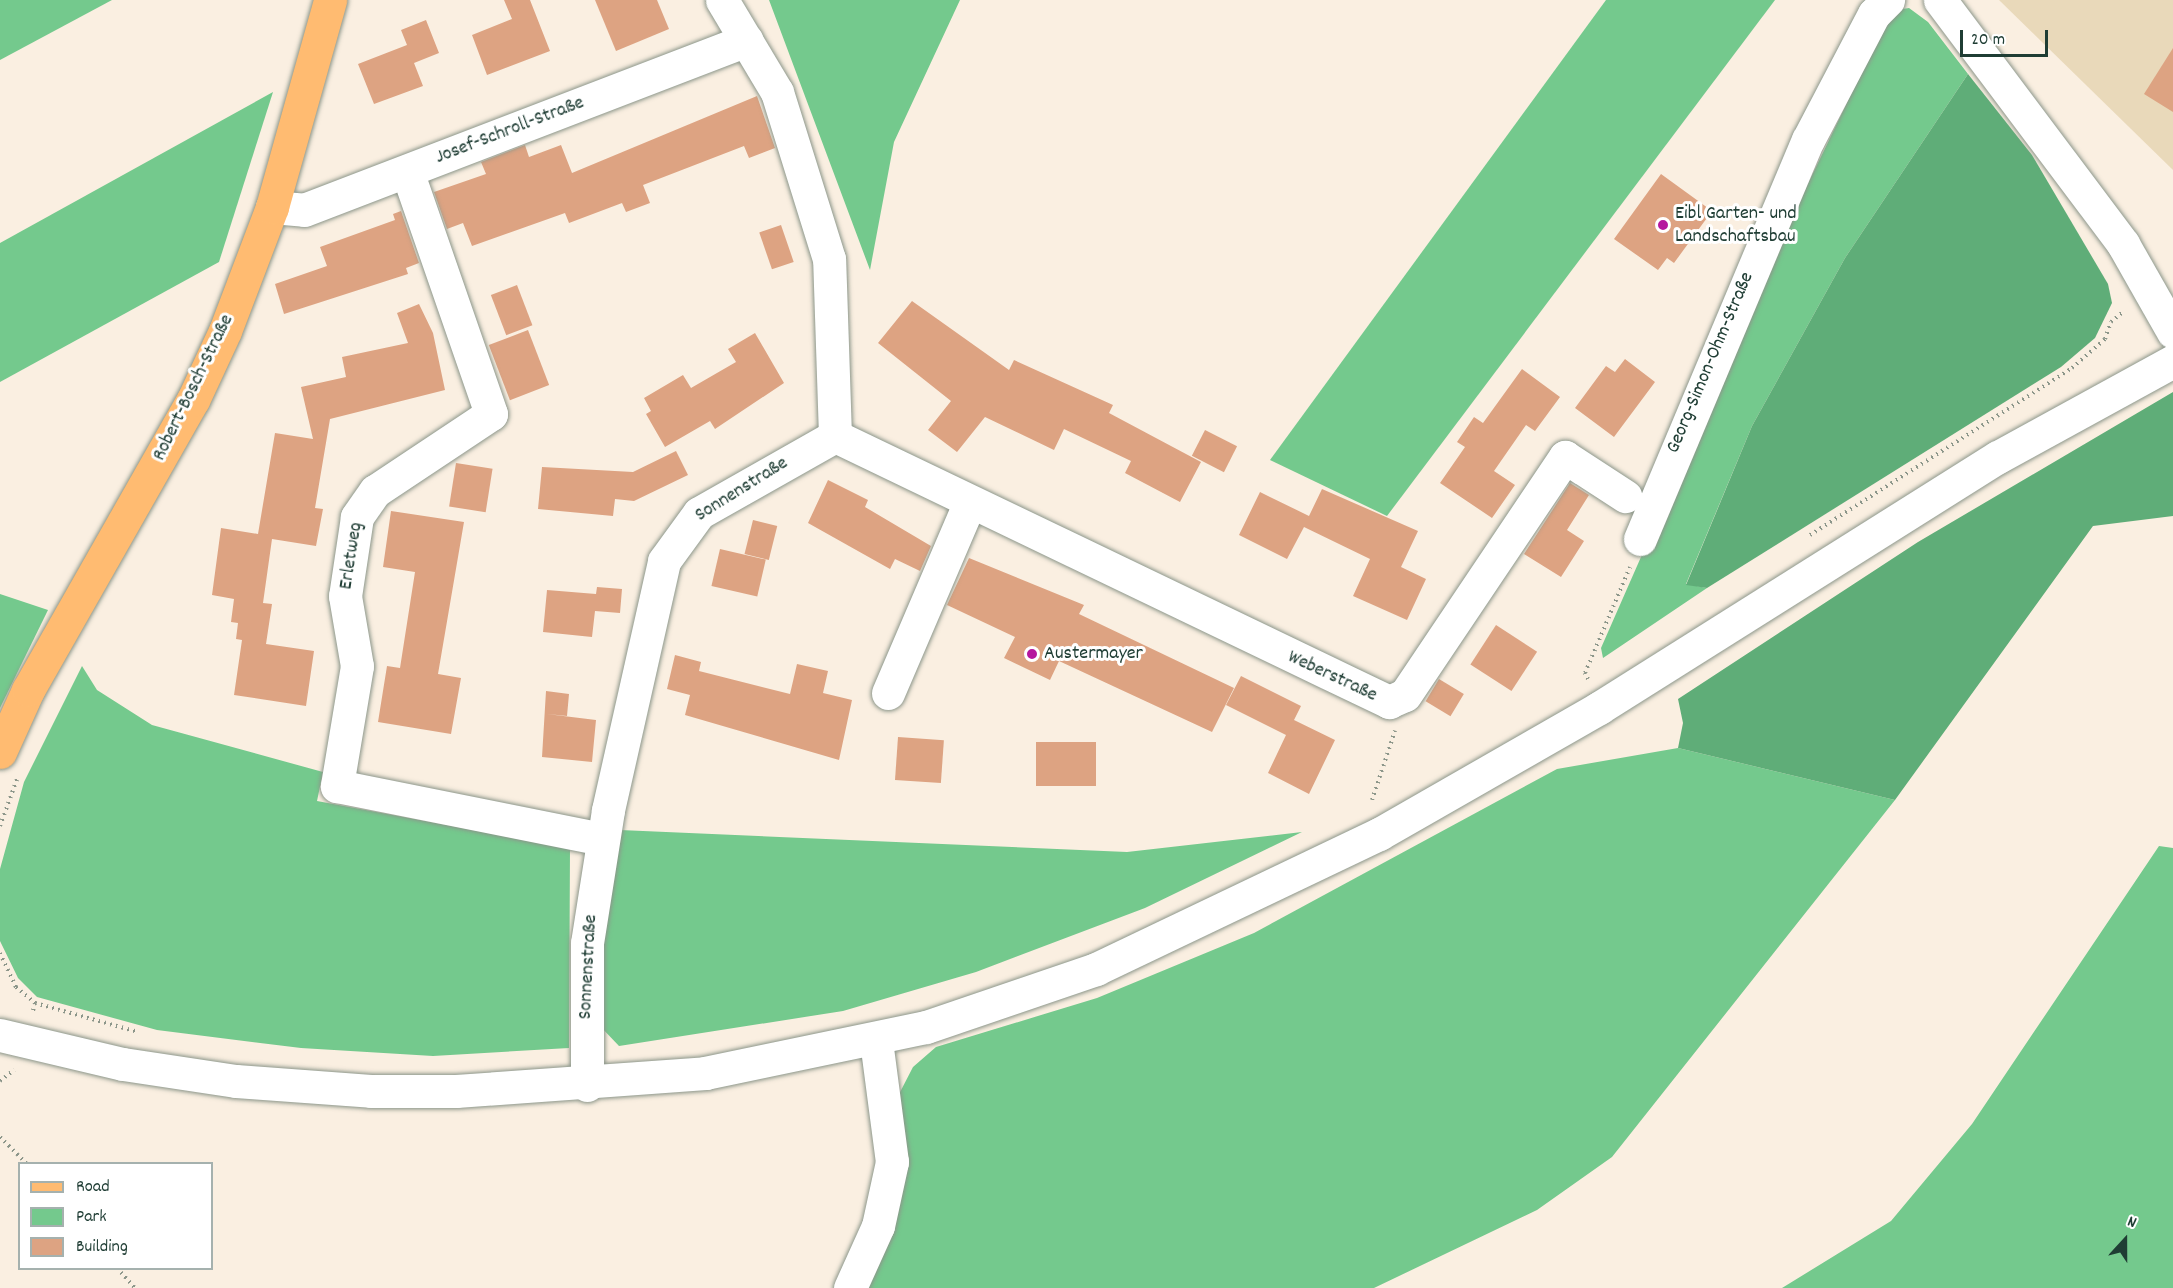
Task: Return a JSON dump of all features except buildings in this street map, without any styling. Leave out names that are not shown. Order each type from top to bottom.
[{"type":"main road","name":"Robert-Bosch-Straße","points":[[0,752],[28,690],[193,400],[272,207],[330,0]]},
{"type":"street","points":[[722,0],[777,92],[799,148],[829,259],[835,436]]},
{"type":"street","name":"Georg-Simon-Ohm-Straße","points":[[1640,539],[1808,140],[1874,14],[1888,0]]},
{"type":"street","points":[[1940,0],[2123,244],[2173,332]]},
{"type":"street","name":"Josef-Schroll-Straße","points":[[272,207],[304,210],[746,40]]},
{"type":"street","name":"Erletweg","points":[[407,171],[491,414],[375,491],[357,517],[345,596],[357,666],[337,786],[603,839]]},
{"type":"street","points":[[0,1035],[123,1064],[303,1087],[435,1091],[587,1085],[705,1073],[876,1040],[1096,969],[1379,834],[1599,708],[1998,457],[2173,361]]},
{"type":"street","name":"Weberstraße","points":[[835,436],[1374,699],[1395,702],[1405,695],[1565,457],[1625,496]]},
{"type":"street","name":"Sonnenstraße","points":[[587,1085],[586,943],[603,839],[664,561],[673,542],[699,513],[835,436]]},
{"type":"street","points":[[888,693],[970,502]]},
{"type":"street","points":[[850,1288],[878,1226],[892,1162],[876,1040]]},
{"type":"path","points":[[1804,539],[2072,368],[2105,339],[2118,314],[2154,296]]},
{"type":"path","points":[[1588,679],[1585,674],[1640,539]]},
{"type":"path","points":[[1578,685],[1598,673]]},
{"type":"path","points":[[1381,798],[1371,804],[1398,724],[1395,702]]},
{"type":"path","points":[[35,1003],[145,1034]]},
{"type":"path","points":[[0,1137],[25,1162]]},
{"type":"path","points":[[118,1270],[135,1288]]},
{"type":"shaded area","points":[[1999,0],[2173,0],[2173,170]]},
{"type":"green space","points":[[0,0],[112,0],[0,60]]},
{"type":"green space","points":[[769,0],[960,0],[894,142],[870,270]]},
{"type":"green space","points":[[1606,0],[1775,0],[1387,516],[1270,460]]},
{"type":"green space","points":[[1909,8],[1928,22],[1968,74],[1845,258],[1752,426],[1686,584],[1707,588],[1603,658],[1601,648],[1775,252],[1886,22],[1896,10]]},
{"type":"green space","points":[[1968,74],[2032,155],[2108,284],[2112,303],[2095,338],[2061,367],[1707,588],[1686,585],[1752,426],[1845,258]]},
{"type":"green space","points":[[273,92],[219,262],[0,382],[0,243]]},
{"type":"green space","points":[[2173,392],[2173,516],[2093,526],[1895,800],[1678,748],[1683,723],[1678,699],[1918,542]]},
{"type":"green space","points":[[0,594],[48,610],[0,708]]},
{"type":"green space","points":[[82,666],[97,690],[152,725],[323,772],[317,801],[570,848],[569,1048],[433,1056],[301,1048],[157,1030],[37,997],[18,978],[0,941],[0,869],[24,782]]},
{"type":"green space","points":[[1678,748],[1895,800],[1612,1157],[1537,1210],[1374,1288],[864,1288],[897,1098],[913,1067],[936,1047],[1097,998],[1254,933],[1557,769]]},
{"type":"green space","points":[[620,830],[1127,852],[1302,832],[1145,908],[976,972],[843,1011],[619,1046],[599,1025],[601,931]]},
{"type":"green space","points":[[2159,846],[2173,848],[2173,1288],[1782,1288],[1891,1221],[1972,1124]]},
{"type":"place","name":"Eibl Garten- und Landschaftsbau","points":[[1663,225]]},
{"type":"place","name":"Austermayer","points":[[1032,654]]}]
